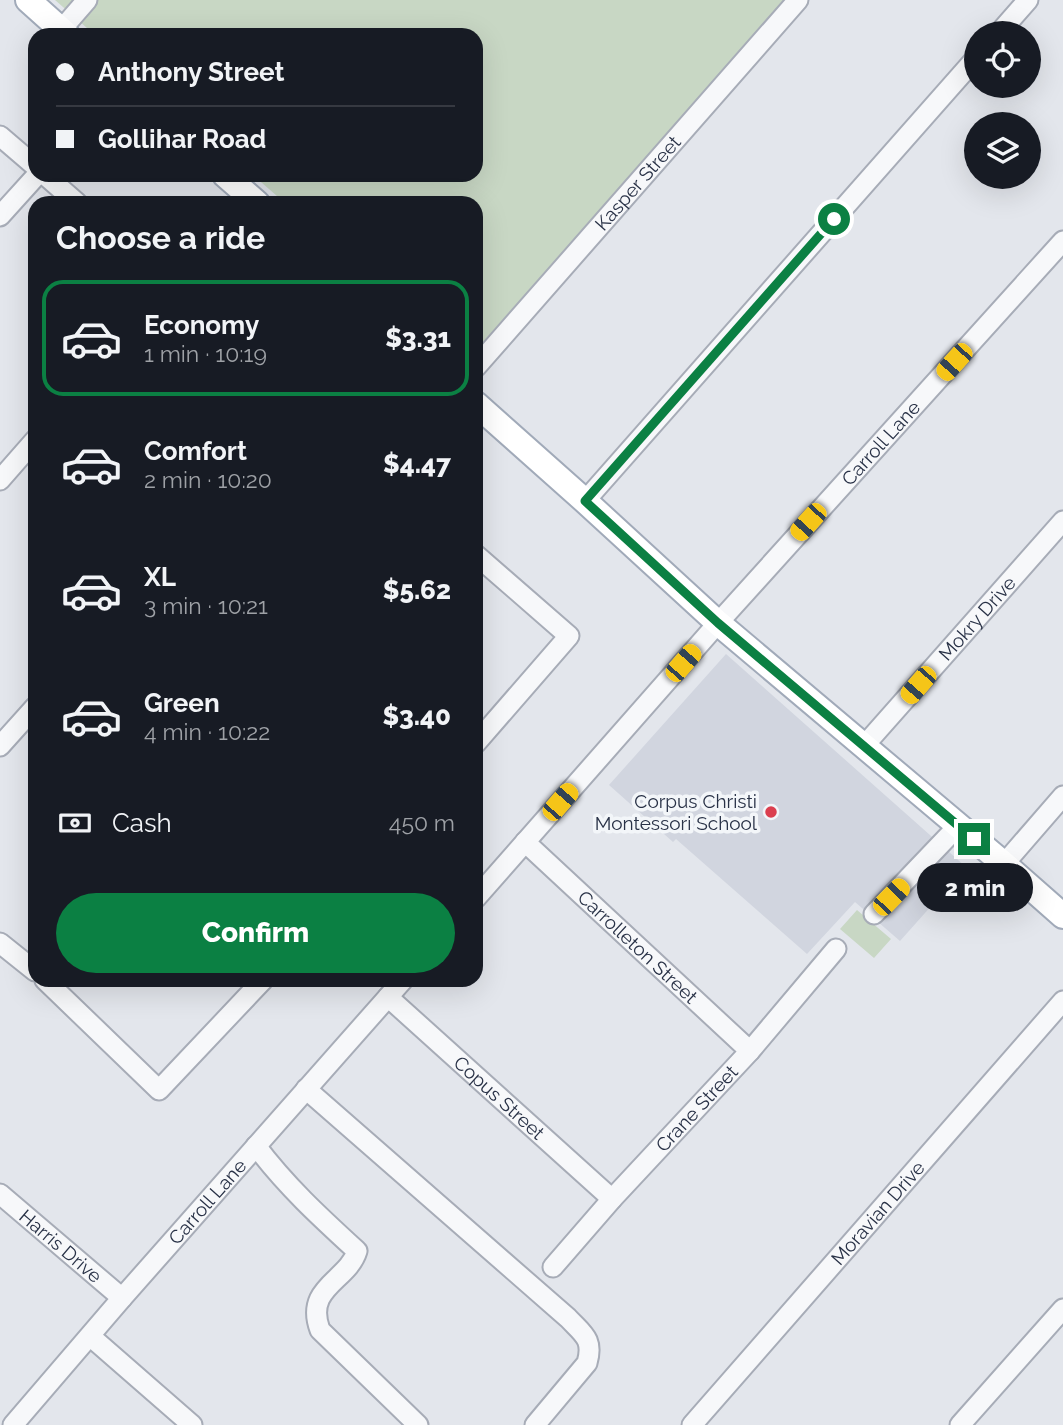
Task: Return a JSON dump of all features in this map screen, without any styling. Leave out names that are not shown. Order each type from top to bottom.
[{"type":"main road","points":[[28,0],[60,28]]},
{"type":"main road","points":[[233,182],[249,196]]},
{"type":"main road","points":[[483,410],[718,623],[1063,916]]},
{"type":"street","points":[[67,28],[87,0]]},
{"type":"street","name":"Kasper Street","points":[[483,359],[798,0]]},
{"type":"street","points":[[1010,21],[1028,0]]},
{"type":"street","points":[[585,501],[964,72]]},
{"type":"street","points":[[0,136],[28,160]]},
{"type":"street","points":[[0,216],[31,182]]},
{"type":"street","points":[[53,182],[69,196]]},
{"type":"street","name":"Carroll Lane","points":[[483,890],[718,623],[1063,241]]},
{"type":"street","points":[[0,480],[28,448]]},
{"type":"street","name":"Mokry Drive","points":[[863,747],[1063,521]]},
{"type":"street","points":[[483,561],[569,636],[483,735]]},
{"type":"street","points":[[0,746],[28,715]]},
{"type":"street","points":[[1004,864],[1063,796]]},
{"type":"street","points":[[874,914],[958,826]]},
{"type":"street","name":"Carrolleton Street","points":[[525,842],[750,1051]]},
{"type":"street","points":[[0,943],[28,965]]},
{"type":"street","name":"Crane Street","points":[[552,1266],[750,1051],[836,949]]},
{"type":"street","points":[[53,987],[159,1090],[256,987]]},
{"type":"street","name":"Carroll Lane","points":[[13,1425],[397,987]]},
{"type":"street","name":"Copus Street","points":[[388,997],[612,1199]]},
{"type":"street","name":"Moravian Drive","points":[[692,1425],[1063,1000]]},
{"type":"street","points":[[306,1089],[568,1318],[586,1337],[590,1351],[587,1363],[535,1425]]},
{"type":"street","points":[[256,1146],[295,1193],[357,1251],[355,1259],[331,1283],[320,1299],[315,1317],[320,1330],[418,1425]]},
{"type":"street","name":"Harris Drive","points":[[0,1195],[122,1298]]},
{"type":"street","points":[[960,1425],[1063,1308]]},
{"type":"street","points":[[90,1336],[191,1425]]},
{"type":"shaded area","name":"Corpus Christi Montessori School","points":[[726,654],[966,867],[900,941],[855,902],[807,954],[676,839],[673,842],[609,785]]},
{"type":"green space","points":[[55,0],[788,0],[483,342],[483,196],[277,196],[261,182],[483,182],[483,28],[87,28]]},
{"type":"green space","points":[[857,910],[891,939],[874,958],[840,929]]},
{"type":"place","name":"Corpus Christi Montessori School","points":[[771,812]]},
{"type":"route","points":[[834,219],[585,501],[718,623],[974,839]]}]
